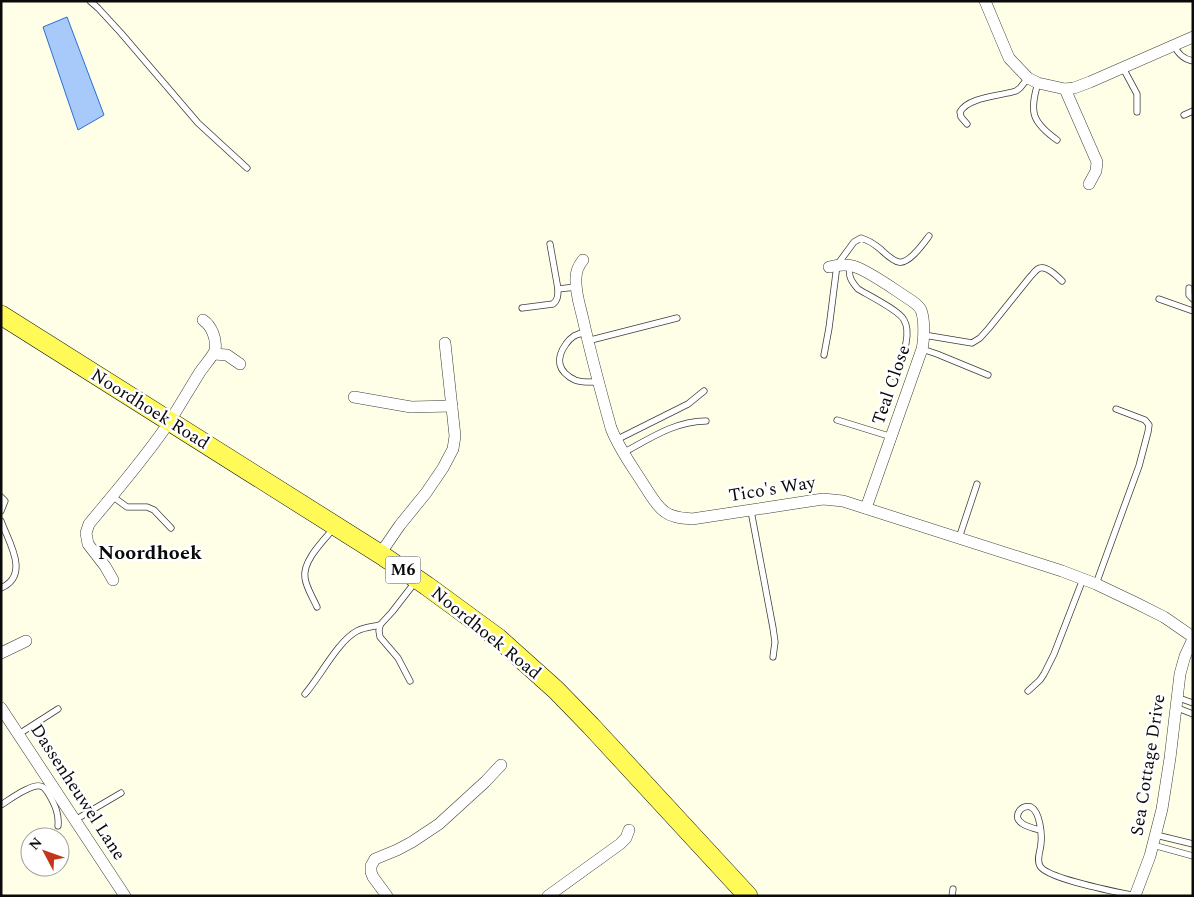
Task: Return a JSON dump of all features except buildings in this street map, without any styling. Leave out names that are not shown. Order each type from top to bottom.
[{"type":"main road","name":"Noordhoek Road","points":[[1,315],[380,554],[498,638],[556,690],[748,896]]},
{"type":"street","points":[[985,1],[1009,58],[1033,81],[1064,89],[1074,88],[1193,37]]},
{"type":"street","points":[[1064,89],[1097,162],[1096,171],[1089,184]]},
{"type":"street","name":"Tico's Way","points":[[583,260],[576,271],[577,294],[611,428],[623,453],[660,508],[666,513],[692,519],[833,499],[1062,571],[1096,584],[1164,618],[1193,638]]},
{"type":"street","name":"Teal Close","points":[[833,266],[850,266],[862,269],[918,306],[922,313],[924,335],[922,349],[866,508]]},
{"type":"street","points":[[113,580],[88,544],[86,533],[89,524],[170,421],[201,371],[214,354],[216,344],[214,337],[209,325],[203,320]]},
{"type":"street","points":[[380,554],[406,517],[426,494],[450,456],[455,442],[445,343]]},
{"type":"street","points":[[214,354],[227,355],[240,364]]},
{"type":"street","points":[[354,397],[411,406],[452,406]]},
{"type":"street","name":"Sea Cottage Drive","points":[[1135,896],[1154,840],[1162,808],[1168,775],[1180,674],[1193,638]]},
{"type":"street","points":[[1,653],[26,641]]},
{"type":"street","name":"Dassenheuwel Lane","points":[[1,708],[126,896]]},
{"type":"street","points":[[387,896],[371,872],[371,866],[375,859],[412,842],[438,824],[478,789],[501,765]]},
{"type":"street","points":[[548,896],[613,850],[626,838],[629,830]]},
{"type":"lane","points":[[90,1],[198,123],[247,168]]},
{"type":"lane","points":[[1174,45],[1180,56],[1193,61]]},
{"type":"lane","points":[[1123,68],[1137,94],[1137,112]]},
{"type":"lane","points":[[967,124],[960,112],[964,107],[975,101],[1016,90],[1033,81],[1034,95],[1032,107],[1035,118],[1057,140]]},
{"type":"lane","points":[[1184,116],[1193,111]]},
{"type":"lane","points":[[824,354],[829,328],[833,266],[854,242],[861,238],[875,245],[894,260],[903,262],[908,260],[928,236]]},
{"type":"lane","points":[[522,308],[553,304],[558,296],[550,244]]},
{"type":"lane","points":[[850,266],[849,275],[858,289],[899,314],[905,321],[906,342],[895,377]]},
{"type":"lane","points":[[924,335],[972,343],[980,338],[989,328],[1030,276],[1038,269],[1044,268],[1062,281]]},
{"type":"lane","points":[[558,289],[576,287]]},
{"type":"lane","points":[[1189,288],[1193,299]]},
{"type":"lane","points":[[1159,299],[1193,311]]},
{"type":"lane","points":[[599,382],[578,381],[560,367],[558,362],[560,355],[569,340],[574,336],[587,336],[676,318]]},
{"type":"lane","points":[[922,349],[988,375]]},
{"type":"lane","points":[[616,440],[688,404],[704,391]]},
{"type":"lane","points":[[1096,584],[1139,466],[1149,425],[1144,420],[1116,409]]},
{"type":"lane","points":[[837,420],[892,437]]},
{"type":"lane","points":[[623,453],[675,426],[695,421],[706,421]]},
{"type":"lane","points":[[958,538],[977,484]]},
{"type":"lane","points":[[112,496],[128,507],[147,507],[154,510],[171,528]]},
{"type":"lane","points":[[1,497],[5,500],[1,511]]},
{"type":"lane","points":[[751,511],[773,628],[773,657]]},
{"type":"lane","points":[[1,521],[14,553],[17,567],[10,583],[1,588]]},
{"type":"lane","points":[[317,607],[305,578],[305,566],[309,558],[335,526]]},
{"type":"lane","points":[[305,694],[339,648],[352,634],[380,625],[417,579]]},
{"type":"lane","points":[[1028,691],[1040,680],[1054,654],[1083,579]]},
{"type":"lane","points":[[380,625],[380,637],[398,658],[410,681]]},
{"type":"lane","points":[[1176,702],[1193,703]]},
{"type":"lane","points":[[1176,702],[1193,714]]},
{"type":"lane","points":[[19,734],[58,709]]},
{"type":"lane","points":[[1,806],[38,785],[43,787],[48,793],[57,809],[58,826]]},
{"type":"lane","points":[[75,820],[121,793]]},
{"type":"lane","points":[[1040,830],[1026,826],[1019,821],[1018,814],[1021,809],[1030,807],[1040,821],[1041,843],[1038,860],[1043,869],[1061,878],[1135,896]]},
{"type":"lane","points":[[1154,840],[1193,844]]},
{"type":"lane","points":[[1154,840],[1193,856]]},
{"type":"lane","points":[[952,896],[953,889]]},
{"type":"water","points":[[67,17],[104,115],[78,130],[43,27]]},
{"type":"district","name":"Noordhoek","points":[[150,553]]}]
